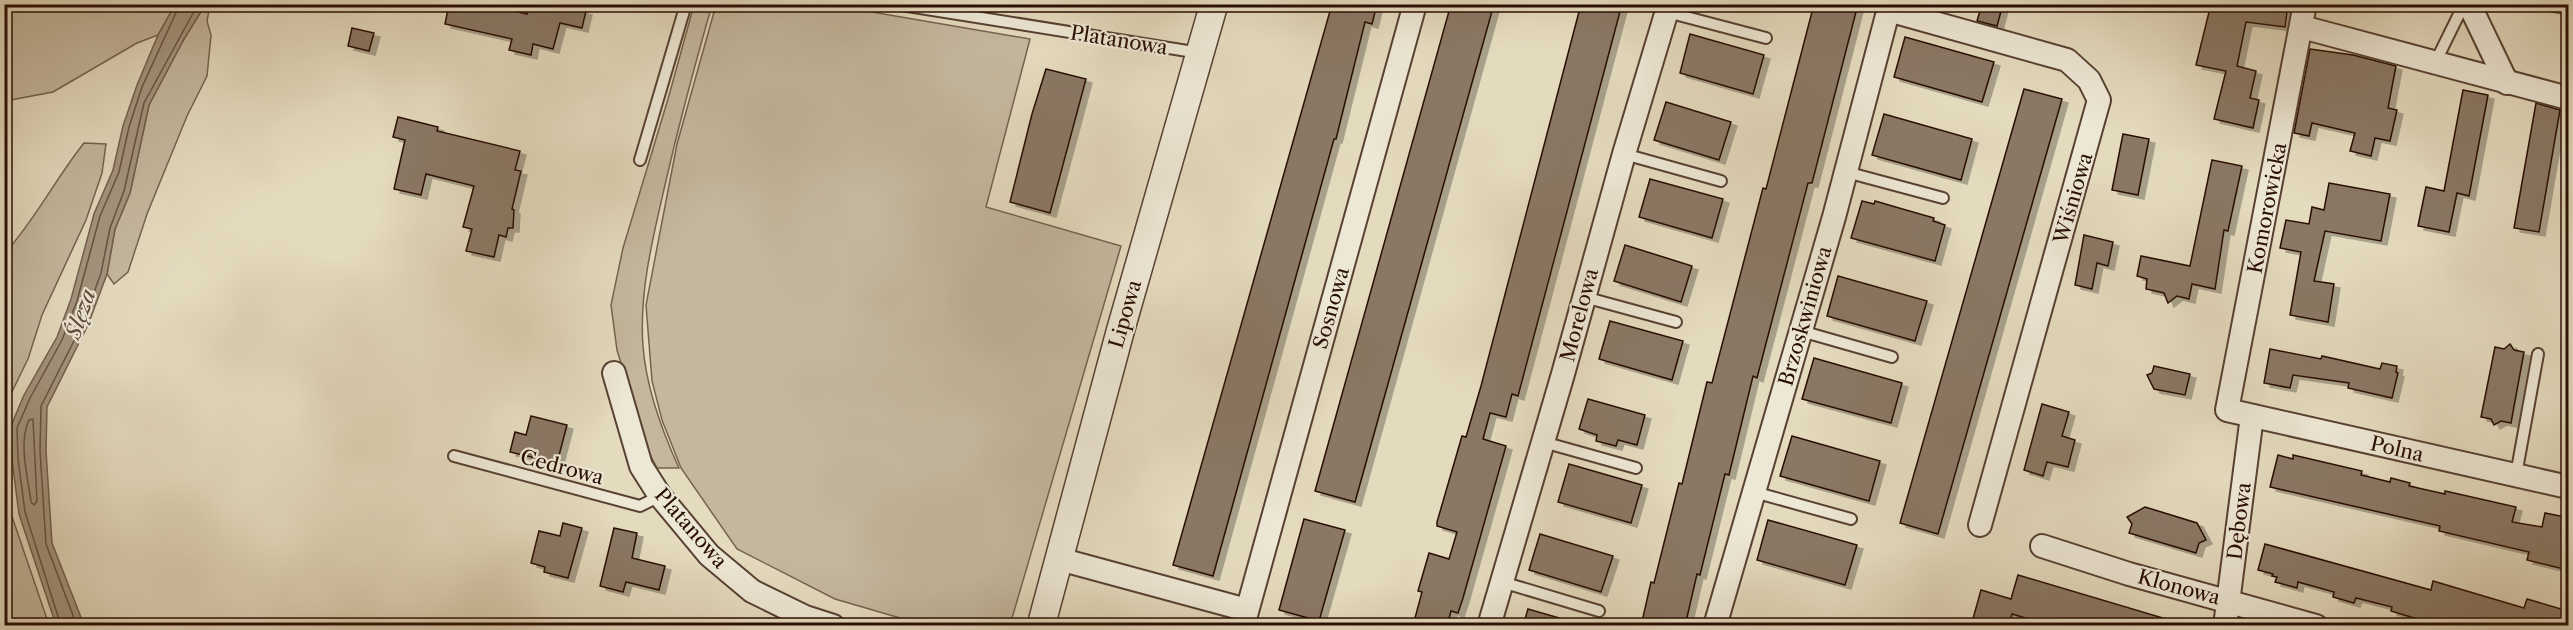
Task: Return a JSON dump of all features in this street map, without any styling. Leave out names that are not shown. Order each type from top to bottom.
[{"type":"street","name":"Lipowa","points":[[1041,626],[1120,332],[1214,4]]},
{"type":"street","name":"Sosnowa","points":[[1059,560],[1245,618],[1415,4]]},
{"type":"street","name":"Komorowicka","points":[[2226,410],[2305,4]]},
{"type":"street","points":[[2466,4],[2506,83]]},
{"type":"street","name":"Brzoskwiniowa","points":[[1715,626],[1846,172],[1889,7]]},
{"type":"street","name":"Wiśniowa","points":[[1889,7],[2067,60],[2089,80],[2099,100],[1980,525]]},
{"type":"street","name":"Morelowa","points":[[1489,626],[1668,8]]},
{"type":"street","points":[[2302,27],[2568,98]]},
{"type":"street","name":"Platanowa","points":[[614,373],[641,466],[660,496],[709,555],[752,591],[805,617],[833,626]]},
{"type":"street","name":"Polna","points":[[2226,410],[2568,487]]},
{"type":"street","name":"Dębowa","points":[[2225,626],[2252,416]]},
{"type":"street","name":"Klonowa","points":[[2042,546],[2129,574],[2316,626]]},
{"type":"lane","points":[[640,160],[686,4]]},
{"type":"lane","name":"Platanowa","points":[[895,4],[1200,53]]},
{"type":"lane","points":[[2435,64],[2466,4]]},
{"type":"lane","points":[[1668,8],[1767,38]]},
{"type":"lane","points":[[1624,154],[1721,181]]},
{"type":"lane","points":[[1846,172],[1943,198]]},
{"type":"lane","points":[[1584,297],[1676,322]]},
{"type":"lane","points":[[1801,331],[1892,357]]},
{"type":"lane","points":[[2516,476],[2538,354]]},
{"type":"lane","points":[[1543,442],[1636,468]]},
{"type":"lane","name":"Cedrowa","points":[[453,456],[640,506],[660,496]]},
{"type":"lane","points":[[1754,492],[1851,519]]},
{"type":"lane","points":[[1502,582],[1599,611]]},
{"type":"shaded area","points":[[5,5],[175,5],[158,35],[137,43],[53,92],[5,101]]},
{"type":"shaded area","points":[[205,5],[210,5],[207,21],[211,35],[207,76],[187,116],[147,214],[128,272],[114,284],[107,274],[115,229],[130,193],[149,105]]},
{"type":"shaded area","points":[[694,5],[712,5],[660,205],[643,305],[643,346],[651,392],[679,468],[657,468],[646,447],[617,350],[611,305],[623,248]]},
{"type":"shaded area","points":[[716,5],[831,5],[1030,39],[986,207],[1121,246],[1010,625],[924,625],[835,599],[737,549],[681,468],[662,420],[652,381],[646,305],[677,144]]},
{"type":"shaded area","points":[[84,143],[106,144],[102,173],[86,220],[42,315],[28,359],[5,406],[5,253],[26,227]]},
{"type":"shaded area","points":[[4,493],[49,625],[5,625]]},
{"type":"water","name":"Ślęza","points":[[175,5],[205,5],[149,105],[130,193],[115,229],[107,274],[88,325],[47,407],[46,451],[52,543],[84,625],[56,625],[19,514],[12,460],[11,426],[24,395],[57,337],[71,299],[94,214],[113,170],[123,126],[137,85],[158,35]]},
{"type":"water","points":[[2514,5],[2568,5],[2568,15]]},
{"type":"building","points":[[449,4],[485,4],[527,14],[529,4],[559,4],[586,11],[582,28],[560,23],[553,49],[533,44],[531,55],[509,50],[512,39],[445,24]]},
{"type":"building","points":[[1332,4],[1377,4],[1372,24],[1365,22],[1336,139],[1334,139],[1213,576],[1173,565]]},
{"type":"building","points":[[1451,4],[1494,4],[1355,502],[1315,491]]},
{"type":"building","points":[[1581,4],[1622,4],[1518,396],[1512,394],[1506,417],[1490,413],[1483,439],[1506,446],[1463,598],[1458,613],[1451,611],[1447,626],[1441,626],[1415,618],[1422,592],[1418,591],[1429,553],[1449,559],[1457,532],[1437,526],[1437,522],[1462,436],[1466,437],[1481,386]]},
{"type":"building","points":[[1814,4],[1858,4],[1812,183],[1808,183],[1757,378],[1753,376],[1729,475],[1725,474],[1685,626],[1641,626],[1679,483],[1682,484],[1707,382],[1712,383],[1763,188],[1766,189]]},
{"type":"building","points":[[1982,4],[2003,4],[1997,26],[1977,21]]},
{"type":"building","points":[[2211,4],[2288,4],[2285,27],[2246,22],[2237,66],[2256,71],[2250,98],[2259,100],[2253,128],[2214,119],[2226,71],[2196,65]]},
{"type":"building","points":[[352,28],[374,33],[369,51],[348,46]]},
{"type":"building","points":[[1690,34],[1764,55],[1753,94],[1680,73]]},
{"type":"building","points":[[1905,37],[1994,62],[1982,102],[1894,77]]},
{"type":"building","points":[[2310,49],[2353,55],[2396,66],[2388,108],[2397,110],[2390,141],[2375,138],[2371,156],[2350,151],[2355,133],[2312,123],[2309,136],[2294,133]]},
{"type":"building","points":[[1046,69],[1086,79],[1050,213],[1010,202]]},
{"type":"building","points":[[2024,89],[2062,99],[1938,534],[1900,523]]},
{"type":"building","points":[[2463,90],[2488,95],[2469,196],[2457,193],[2449,232],[2418,226],[2426,187],[2444,191]]},
{"type":"building","points":[[1666,102],[1731,122],[1719,160],[1654,140]]},
{"type":"building","points":[[2536,103],[2560,110],[2539,232],[2514,228]]},
{"type":"building","points":[[1884,114],[1972,139],[1961,180],[1872,155]]},
{"type":"building","points":[[398,117],[438,127],[437,131],[520,151],[515,170],[521,171],[512,209],[514,210],[513,228],[508,228],[506,237],[499,235],[494,257],[466,251],[472,229],[463,227],[474,186],[426,174],[421,195],[394,189],[405,140],[393,137]]},
{"type":"building","points":[[2123,134],[2149,139],[2138,195],[2112,190]]},
{"type":"building","points":[[2212,160],[2242,166],[2228,231],[2224,230],[2215,289],[2192,284],[2189,299],[2177,296],[2168,303],[2164,293],[2146,289],[2147,279],[2137,276],[2141,256],[2190,266]]},
{"type":"building","points":[[1650,179],[1723,199],[1712,238],[1639,217]]},
{"type":"building","points":[[2329,183],[2390,194],[2381,241],[2325,231],[2314,281],[2334,284],[2328,322],[2290,315],[2301,252],[2280,248],[2286,220],[2309,224],[2312,207],[2324,210]]},
{"type":"building","points":[[1862,201],[1874,204],[1875,201],[1934,218],[1933,221],[1945,225],[1935,261],[1851,238]]},
{"type":"building","points":[[2084,235],[2113,242],[2108,266],[2097,263],[2092,289],[2075,285]]},
{"type":"building","points":[[1625,245],[1692,266],[1681,302],[1614,281]]},
{"type":"building","points":[[1838,276],[1927,301],[1915,341],[1827,316]]},
{"type":"building","points":[[1610,321],[1683,341],[1672,380],[1599,359]]},
{"type":"building","points":[[2510,344],[2514,350],[2524,352],[2511,423],[2501,421],[2494,425],[2491,419],[2481,417],[2495,347],[2504,349]]},
{"type":"building","points":[[2270,349],[2321,359],[2322,356],[2380,369],[2382,363],[2397,366],[2396,372],[2398,373],[2392,398],[2348,388],[2349,383],[2293,375],[2290,388],[2264,383]]},
{"type":"building","points":[[1814,358],[1902,383],[1891,423],[1802,399]]},
{"type":"building","points":[[2154,366],[2190,374],[2185,395],[2154,389],[2147,375],[2152,373]]},
{"type":"building","points":[[1588,399],[1645,415],[1637,445],[1618,440],[1616,446],[1596,441],[1597,435],[1579,429]]},
{"type":"building","points":[[2042,404],[2069,412],[2062,436],[2075,440],[2068,467],[2047,462],[2043,476],[2024,470]]},
{"type":"building","points":[[531,416],[567,425],[557,463],[510,452],[515,432],[526,435]]},
{"type":"building","points":[[1792,436],[1880,461],[1869,501],[1780,476]]},
{"type":"building","points":[[2278,455],[2293,459],[2293,455],[2362,471],[2361,475],[2390,482],[2391,478],[2410,483],[2409,486],[2445,494],[2445,491],[2516,507],[2512,522],[2542,527],[2545,513],[2565,517],[2561,532],[2568,533],[2568,570],[2527,560],[2529,552],[2439,531],[2440,526],[2270,487]]},
{"type":"building","points":[[1569,464],[1642,485],[1631,523],[1558,502]]},
{"type":"building","points":[[2145,507],[2197,523],[2206,540],[2199,543],[2196,553],[2129,533],[2132,524],[2127,517]]},
{"type":"building","points":[[1304,519],[1345,530],[1319,621],[1279,610]]},
{"type":"building","points":[[1768,520],[1857,545],[1845,585],[1757,560]]},
{"type":"building","points":[[563,523],[582,528],[568,578],[544,572],[545,567],[531,563],[539,531],[560,536]]},
{"type":"building","points":[[614,528],[637,533],[632,558],[665,566],[659,590],[626,582],[623,592],[600,586]]},
{"type":"building","points":[[1540,534],[1613,556],[1601,592],[1529,570]]},
{"type":"building","points":[[2265,544],[2431,590],[2433,581],[2524,608],[2527,599],[2568,611],[2568,626],[2440,626],[2391,611],[2392,607],[2356,598],[2354,603],[2333,597],[2334,592],[2298,582],[2297,588],[2275,582],[2277,577],[2272,576],[2273,574],[2258,570]]},
{"type":"building","points":[[2018,575],[2173,621],[2173,626],[2052,626],[2012,614],[2009,626],[1971,626],[1981,590],[2011,599]]},
{"type":"building","points":[[1528,609],[1570,621],[1570,626],[1523,626]]}]
